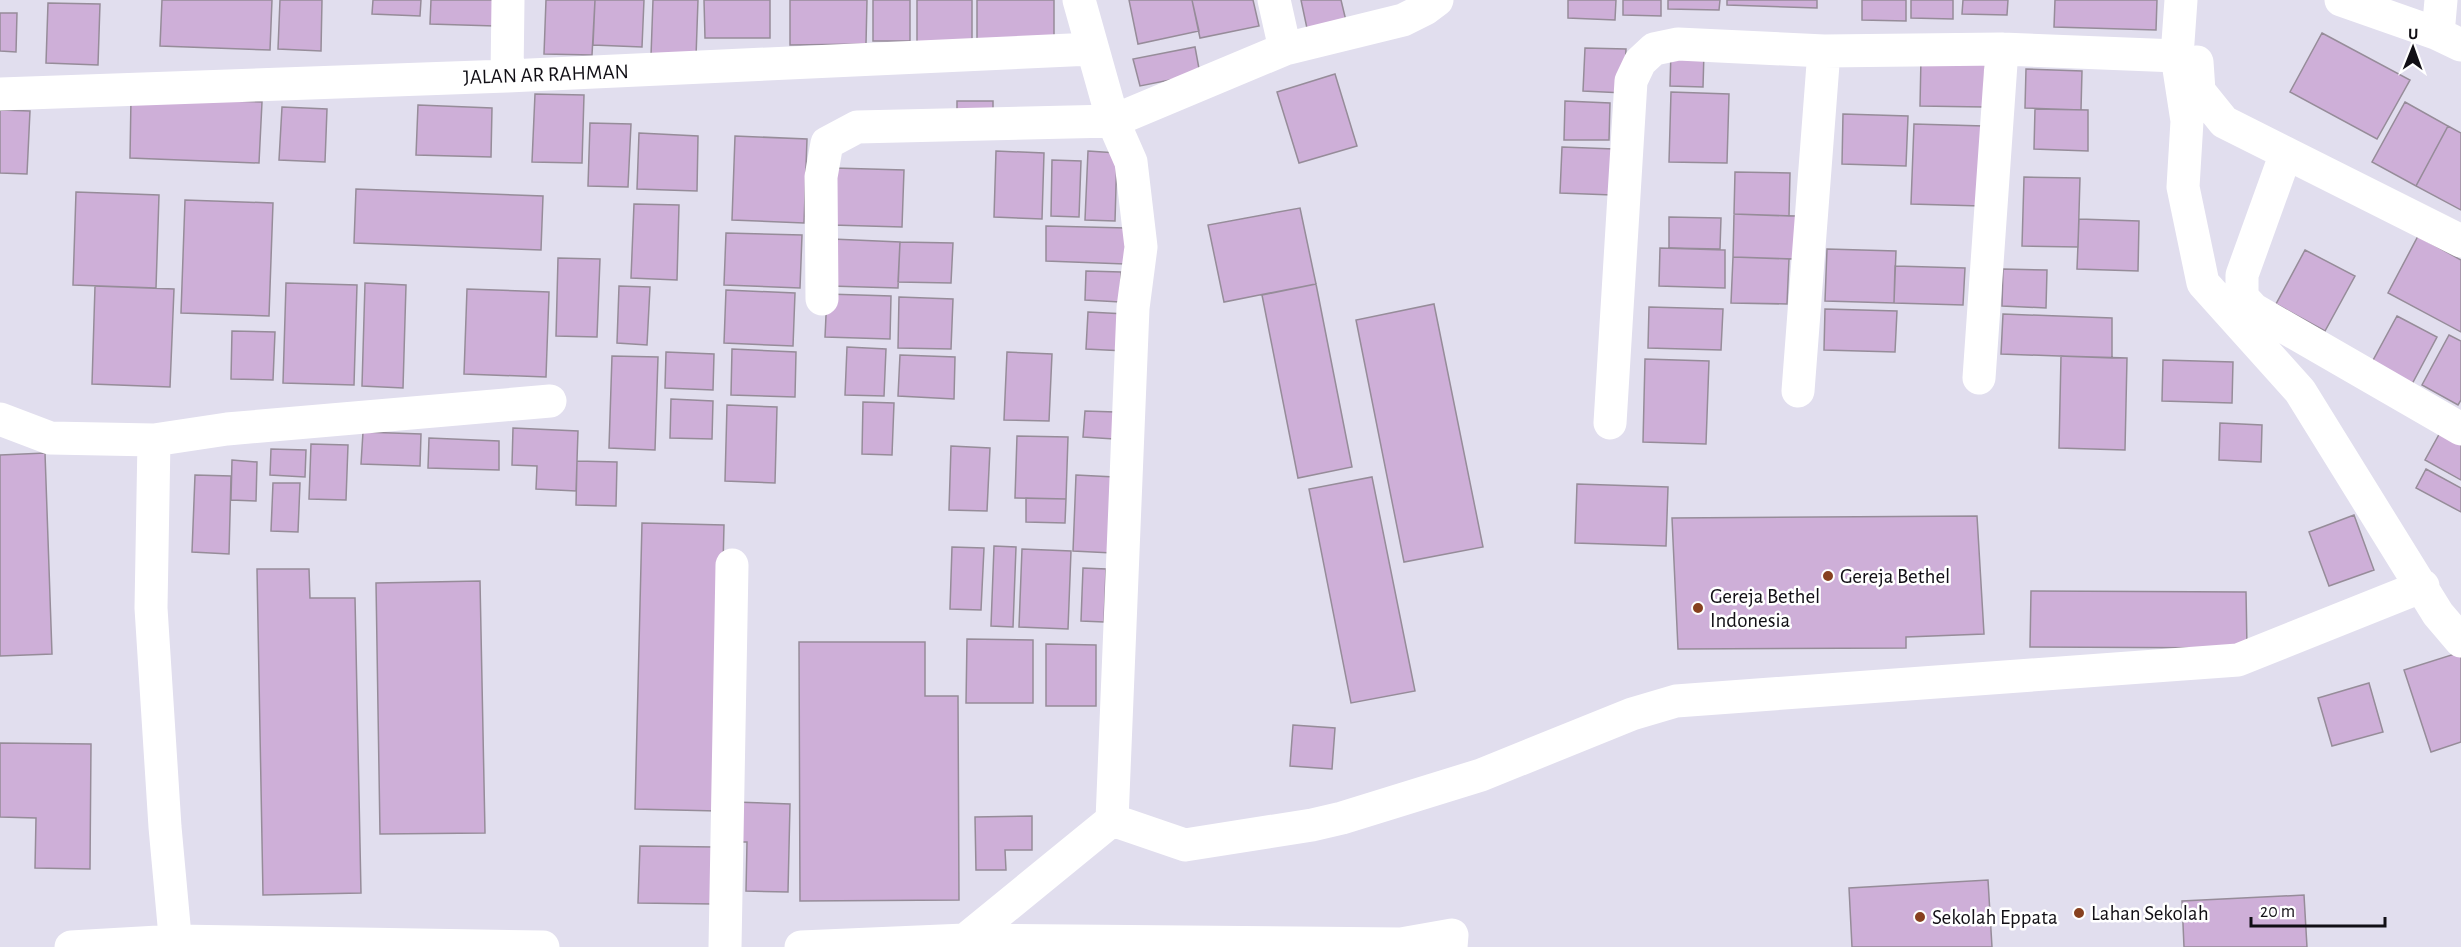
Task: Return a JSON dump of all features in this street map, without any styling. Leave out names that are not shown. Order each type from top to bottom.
[{"type":"street","points":[[507,76],[508,0]]},
{"type":"street","points":[[965,940],[1112,820],[1133,308],[1140,247],[1131,162],[1113,122],[1079,0]]},
{"type":"street","points":[[1274,0],[1285,49]]},
{"type":"street","points":[[822,299],[821,177],[827,143],[857,127],[1113,122],[1285,49],[1403,20],[1437,0]]},
{"type":"street","points":[[2181,0],[2176,56],[2187,121],[2183,187],[2203,283],[2300,391],[2438,614],[2461,641]]},
{"type":"street","points":[[2203,0],[2196,74],[2199,91],[2224,122],[2461,241]]},
{"type":"street","points":[[2341,0],[2450,40]]},
{"type":"street","points":[[2441,0],[2450,40]]},
{"type":"street","points":[[1610,423],[1631,81],[1640,62],[1654,49],[1678,44],[1824,51],[2002,50],[2176,56]]},
{"type":"street","name":"JALAN AR RAHMAN","points":[[0,94],[507,76],[1092,49]]},
{"type":"street","points":[[1979,378],[2002,50]]},
{"type":"street","points":[[1798,391],[1824,51]]},
{"type":"street","points":[[2286,153],[2242,275],[2242,297],[2253,309],[2461,429]]},
{"type":"street","points":[[0,419],[50,438],[154,440],[227,429],[550,402]]},
{"type":"street","points":[[154,440],[152,608],[165,827],[176,944]]},
{"type":"street","points":[[725,947],[732,565]]},
{"type":"street","points":[[1112,820],[1185,845],[1312,825],[1342,818],[1480,775],[1632,714],[1676,701],[2238,660],[2422,586]]},
{"type":"street","points":[[801,947],[965,940],[1401,944],[1452,935],[1451,947]]},
{"type":"street","points":[[71,947],[176,944],[543,947]]},
{"type":"building","points":[[162,0],[272,0],[270,50],[160,46]]},
{"type":"building","points":[[280,0],[322,0],[321,51],[278,49]]},
{"type":"building","points":[[373,0],[421,0],[420,16],[372,14]]},
{"type":"building","points":[[431,0],[496,0],[495,26],[430,24]]},
{"type":"building","points":[[546,0],[595,0],[592,55],[544,54]]},
{"type":"building","points":[[595,0],[644,0],[642,47],[593,45]]},
{"type":"building","points":[[653,0],[698,0],[696,57],[651,56]]},
{"type":"building","points":[[704,0],[770,0],[770,38],[705,38]]},
{"type":"building","points":[[790,0],[867,0],[866,44],[790,45]]},
{"type":"building","points":[[873,0],[910,0],[910,41],[873,41]]},
{"type":"building","points":[[917,0],[972,0],[972,42],[917,42]]},
{"type":"building","points":[[977,0],[1054,0],[1054,41],[977,41]]},
{"type":"building","points":[[1129,0],[1192,0],[1199,31],[1138,44]]},
{"type":"building","points":[[1192,0],[1253,0],[1259,26],[1200,38]]},
{"type":"building","points":[[1301,0],[1341,0],[1347,25],[1308,33]]},
{"type":"building","points":[[1568,0],[1616,0],[1615,20],[1568,18]]},
{"type":"building","points":[[1623,0],[1661,0],[1661,16],[1623,15]]},
{"type":"building","points":[[1668,0],[1720,0],[1719,10],[1668,9]]},
{"type":"building","points":[[1727,0],[1817,0],[1817,8],[1727,5]]},
{"type":"building","points":[[1862,0],[1906,0],[1906,21],[1862,20]]},
{"type":"building","points":[[1911,0],[1953,0],[1953,19],[1911,18]]},
{"type":"building","points":[[1963,0],[2008,0],[2007,15],[1962,14]]},
{"type":"building","points":[[2055,0],[2157,0],[2156,30],[2054,27]]},
{"type":"building","points":[[48,3],[100,4],[98,65],[46,63]]},
{"type":"building","points":[[0,13],[17,13],[16,52],[0,51]]},
{"type":"building","points":[[2322,33],[2410,80],[2377,139],[2290,92]]},
{"type":"building","points":[[1195,47],[1200,74],[1140,86],[1133,59]]},
{"type":"building","points":[[1585,48],[1626,49],[1624,93],[1583,91]]},
{"type":"building","points":[[1671,51],[1704,52],[1703,87],[1670,86]]},
{"type":"building","points":[[1921,57],[1985,59],[1984,107],[1920,106]]},
{"type":"building","points":[[2026,69],[2082,71],[2081,110],[2025,108]]},
{"type":"building","points":[[1335,74],[1357,146],[1299,163],[1277,92]]},
{"type":"building","points":[[1671,92],[1729,94],[1727,163],[1669,162]]},
{"type":"building","points":[[535,94],[584,95],[582,163],[532,162]]},
{"type":"building","points":[[131,98],[262,102],[259,163],[130,158]]},
{"type":"building","points":[[957,101],[993,101],[993,121],[957,121]]},
{"type":"building","points":[[1565,101],[1610,103],[1609,140],[1564,140]]},
{"type":"building","points":[[2405,102],[2448,126],[2416,186],[2372,162]]},
{"type":"building","points":[[418,105],[492,108],[491,157],[416,155]]},
{"type":"building","points":[[282,107],[327,109],[325,162],[279,160]]},
{"type":"building","points":[[2035,109],[2088,110],[2088,151],[2034,149]]},
{"type":"building","points":[[0,110],[30,111],[27,174],[0,173]]},
{"type":"building","points":[[1843,114],[1908,116],[1906,166],[1842,164]]},
{"type":"building","points":[[590,123],[631,124],[628,187],[588,186]]},
{"type":"building","points":[[1914,124],[1984,126],[1981,206],[1911,204]]},
{"type":"building","points":[[2448,126],[2461,133],[2461,210],[2416,186]]},
{"type":"building","points":[[639,133],[698,136],[697,191],[637,189]]},
{"type":"building","points":[[735,136],[807,139],[804,223],[732,220]]},
{"type":"building","points":[[1562,147],[1614,149],[1612,195],[1560,193]]},
{"type":"building","points":[[996,151],[1044,153],[1042,219],[994,217]]},
{"type":"building","points":[[1088,151],[1117,153],[1115,221],[1085,220]]},
{"type":"building","points":[[1052,160],[1081,161],[1079,217],[1051,216]]},
{"type":"building","points":[[834,168],[904,170],[902,227],[832,225]]},
{"type":"building","points":[[1735,172],[1790,173],[1789,216],[1734,214]]},
{"type":"building","points":[[2024,177],[2080,178],[2078,247],[2022,246]]},
{"type":"building","points":[[356,189],[543,196],[541,250],[354,243]]},
{"type":"building","points":[[76,192],[159,195],[156,288],[73,285]]},
{"type":"building","points":[[185,200],[273,203],[269,316],[181,313]]},
{"type":"building","points":[[634,204],[679,205],[677,280],[631,278]]},
{"type":"building","points":[[1300,208],[1316,284],[1224,302],[1208,225]]},
{"type":"building","points":[[1734,214],[1796,216],[1795,259],[1733,257]]},
{"type":"building","points":[[1669,217],[1721,218],[1720,249],[1669,248]]},
{"type":"building","points":[[2079,219],[2139,221],[2138,271],[2077,269]]},
{"type":"building","points":[[1046,226],[1126,228],[1125,264],[1046,261]]},
{"type":"building","points":[[726,233],[802,235],[800,288],[724,285]]},
{"type":"building","points":[[2418,236],[2461,260],[2461,332],[2388,293]]},
{"type":"building","points":[[832,239],[900,242],[898,288],[830,286]]},
{"type":"building","points":[[900,242],[953,243],[951,283],[898,282]]},
{"type":"building","points":[[1660,248],[1725,250],[1725,288],[1659,286]]},
{"type":"building","points":[[1827,249],[1896,251],[1894,303],[1825,301]]},
{"type":"building","points":[[2305,250],[2355,276],[2325,331],[2276,304]]},
{"type":"building","points":[[1733,257],[1789,259],[1787,304],[1731,303]]},
{"type":"building","points":[[558,258],[600,259],[597,337],[556,336]]},
{"type":"building","points":[[1895,266],[1965,268],[1963,305],[1894,303]]},
{"type":"building","points":[[2003,269],[2047,270],[2046,308],[2002,306]]},
{"type":"building","points":[[1086,271],[1121,272],[1120,302],[1085,300]]},
{"type":"building","points":[[286,283],[357,285],[354,385],[283,383]]},
{"type":"building","points":[[365,283],[406,285],[403,388],[362,386]]},
{"type":"building","points":[[1316,284],[1352,467],[1298,478],[1262,295]]},
{"type":"building","points":[[95,286],[174,289],[170,387],[92,384]]},
{"type":"building","points":[[619,286],[650,287],[647,345],[617,343]]},
{"type":"building","points":[[467,289],[549,292],[546,377],[464,374]]},
{"type":"building","points":[[726,290],[795,293],[793,346],[724,343]]},
{"type":"building","points":[[827,294],[891,296],[890,339],[825,337]]},
{"type":"building","points":[[899,297],[953,299],[951,349],[898,348]]},
{"type":"building","points":[[1434,304],[1483,547],[1404,562],[1356,320]]},
{"type":"building","points":[[1649,307],[1723,309],[1721,350],[1648,348]]},
{"type":"building","points":[[1825,309],[1897,311],[1895,352],[1824,350]]},
{"type":"building","points":[[1088,312],[1126,314],[1125,351],[1086,349]]},
{"type":"building","points":[[2003,314],[2112,318],[2112,358],[2001,354]]},
{"type":"building","points":[[2397,316],[2437,337],[2411,386],[2371,364]]},
{"type":"building","points":[[232,331],[275,332],[273,380],[231,379]]},
{"type":"building","points":[[2449,335],[2461,341],[2461,400],[2458,405],[2422,385]]},
{"type":"building","points":[[847,347],[886,349],[884,396],[845,395]]},
{"type":"building","points":[[732,349],[796,352],[795,397],[731,395]]},
{"type":"building","points":[[666,352],[714,354],[713,390],[665,388]]},
{"type":"building","points":[[1007,352],[1052,354],[1049,421],[1004,420]]},
{"type":"building","points":[[900,355],[955,357],[954,399],[898,396]]},
{"type":"building","points":[[612,356],[658,357],[655,450],[609,448]]},
{"type":"building","points":[[2061,356],[2127,358],[2125,450],[2059,448]]},
{"type":"building","points":[[1645,359],[1709,361],[1706,444],[1643,442]]},
{"type":"building","points":[[2163,360],[2233,362],[2232,403],[2162,401]]},
{"type":"building","points":[[671,399],[713,401],[712,439],[670,438]]},
{"type":"building","points":[[863,402],[894,403],[892,455],[862,454]]},
{"type":"building","points":[[727,405],[777,407],[775,483],[725,481]]},
{"type":"building","points":[[1085,411],[1115,412],[1114,439],[1083,437]]},
{"type":"building","points":[[2220,423],[2262,425],[2261,462],[2219,460]]},
{"type":"building","points":[[513,428],[578,431],[576,491],[536,489],[537,466],[512,465]]},
{"type":"building","points":[[2442,429],[2461,439],[2461,480],[2425,460]]},
{"type":"building","points":[[363,432],[421,434],[420,466],[361,464]]},
{"type":"building","points":[[1017,436],[1068,437],[1066,499],[1015,498]]},
{"type":"building","points":[[429,438],[499,441],[499,470],[428,468]]},
{"type":"building","points":[[311,444],[348,445],[346,500],[309,499]]},
{"type":"building","points":[[951,446],[990,448],[987,511],[949,510]]},
{"type":"building","points":[[271,449],[306,450],[305,477],[270,475]]},
{"type":"building","points":[[45,453],[52,654],[0,656],[0,455]]},
{"type":"building","points":[[232,460],[257,462],[256,501],[231,500]]},
{"type":"building","points":[[577,461],[617,462],[616,506],[576,505]]},
{"type":"building","points":[[2426,469],[2461,488],[2461,512],[2416,488]]},
{"type":"building","points":[[195,475],[231,476],[229,554],[192,552]]},
{"type":"building","points":[[1076,475],[1115,477],[1112,553],[1073,551]]},
{"type":"building","points":[[1372,477],[1415,691],[1351,703],[1309,489]]},
{"type":"building","points":[[273,483],[300,483],[298,532],[271,531]]},
{"type":"building","points":[[1577,484],[1668,487],[1666,546],[1575,543]]},
{"type":"building","points":[[1026,498],[1066,499],[1065,523],[1026,522]]},
{"type":"building","points":[[2354,515],[2374,570],[2329,586],[2309,532]]},
{"type":"building","name":"Gereja Bethel","points":[[1977,516],[1984,634],[1906,637],[1906,648],[1678,649],[1672,518]]},
{"type":"building","points":[[642,523],[724,525],[717,811],[635,809]]},
{"type":"building","points":[[994,546],[1016,547],[1013,627],[991,626]]},
{"type":"building","points":[[952,547],[984,548],[981,610],[950,609]]},
{"type":"building","points":[[1022,549],[1071,551],[1068,629],[1019,627]]},
{"type":"building","points":[[1083,568],[1106,569],[1104,622],[1081,621]]},
{"type":"building","points":[[257,569],[309,569],[310,598],[355,598],[361,893],[263,895]]},
{"type":"building","points":[[480,581],[485,833],[380,834],[376,583]]},
{"type":"building","points":[[2031,591],[2246,592],[2247,648],[2030,647]]},
{"type":"building","points":[[967,639],[1033,640],[1033,703],[966,703]]},
{"type":"building","points":[[799,642],[925,642],[925,696],[958,696],[959,900],[800,901]]},
{"type":"building","points":[[1046,644],[1096,645],[1096,706],[1046,706]]},
{"type":"building","points":[[2461,652],[2461,742],[2431,752],[2404,670]]},
{"type":"building","points":[[2369,683],[2383,732],[2332,746],[2318,698]]},
{"type":"building","points":[[1293,725],[1335,728],[1332,769],[1290,766]]},
{"type":"building","points":[[0,743],[91,744],[90,869],[35,868],[36,818],[0,817]]},
{"type":"building","points":[[735,802],[790,804],[788,892],[746,891],[747,842],[734,842]]},
{"type":"building","points":[[1032,816],[1032,850],[1005,850],[1006,870],[976,870],[975,817]]},
{"type":"building","points":[[640,846],[714,847],[713,904],[638,903]]},
{"type":"building","name":"Sekolah Eppata","points":[[1988,880],[1992,947],[1852,947],[1849,888]]},
{"type":"building","points":[[2304,895],[2307,947],[2184,947],[2182,901]]},
{"type":"place","name":"Gereja Bethel","points":[[1828,576]]},
{"type":"place","name":"Gereja Bethel Indonesia","points":[[1698,608]]},
{"type":"place","name":"Lahan Sekolah","points":[[2079,913]]},
{"type":"place","name":"Sekolah Eppata","points":[[1920,917]]}]
